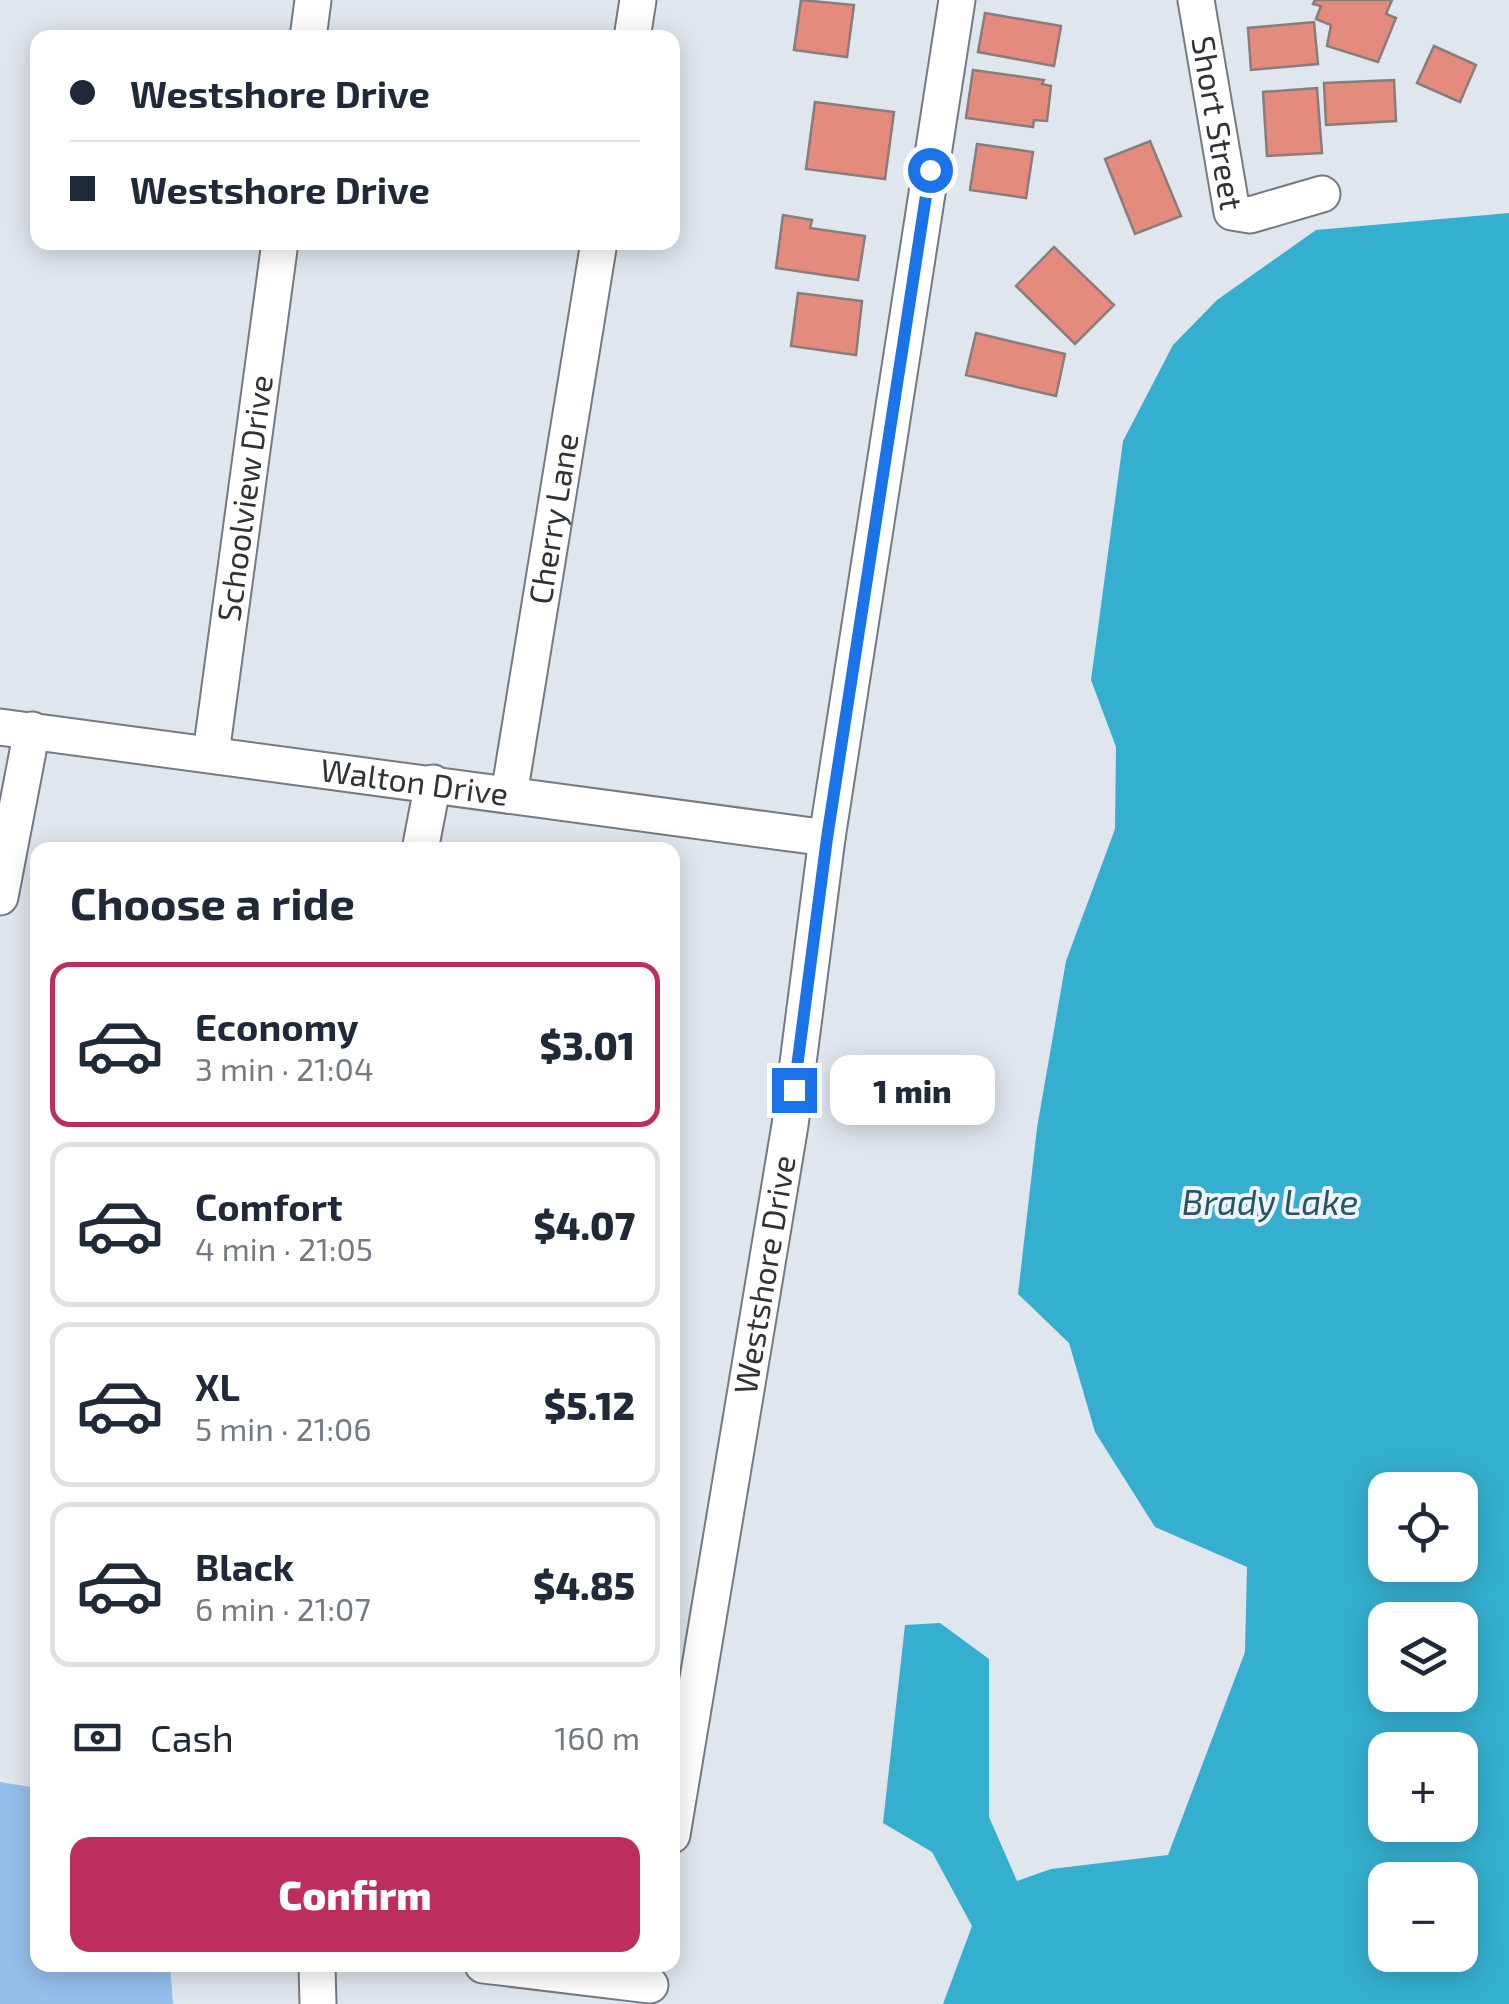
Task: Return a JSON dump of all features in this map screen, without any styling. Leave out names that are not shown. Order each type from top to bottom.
[{"type":"street","points":[[309,30],[313,0]]},
{"type":"street","points":[[633,30],[638,0]]},
{"type":"street","name":"Westshore Drive","points":[[680,1787],[790,1126],[827,838],[957,0]]},
{"type":"street","name":"Short Street","points":[[1196,0],[1232,212],[1250,214],[1322,194]]},
{"type":"street","name":"Schoolview Drive","points":[[210,754],[279,250]]},
{"type":"street","name":"Cherry Lane","points":[[509,795],[598,250]]},
{"type":"street","points":[[0,897],[16,729]]},
{"type":"street","name":"Walton Drive","points":[[16,729],[827,838]]},
{"type":"street","points":[[422,842],[434,783]]},
{"type":"street","points":[[317,1972],[318,2004]]},
{"type":"street","points":[[542,1972],[653,1985]]},
{"type":"shaded area","points":[[0,1782],[30,1787],[30,1972],[171,1972],[173,2004],[0,2004]]},
{"type":"water","name":"Brady Lake","points":[[1509,213],[1509,2004],[943,2004],[972,1926],[932,1852],[883,1823],[905,1625],[940,1623],[989,1659],[989,1817],[1017,1881],[1051,1869],[1168,1855],[1245,1652],[1247,1567],[1155,1527],[1095,1432],[1069,1343],[1018,1294],[1037,1128],[1066,961],[1115,829],[1116,747],[1091,680],[1123,441],[1173,345],[1217,300],[1316,230]]},
{"type":"building","points":[[801,0],[854,5],[847,57],[794,50]]},
{"type":"building","points":[[1315,0],[1392,0],[1386,14],[1396,18],[1378,62],[1327,46],[1331,25],[1316,19],[1321,6],[1313,4]]},
{"type":"building","points":[[985,13],[1061,26],[1054,66],[978,52]]},
{"type":"building","points":[[1314,22],[1318,64],[1251,70],[1248,28]]},
{"type":"building","points":[[1434,46],[1476,65],[1460,102],[1417,83]]},
{"type":"building","points":[[973,70],[1044,80],[1042,84],[1051,86],[1047,121],[1034,120],[1033,127],[966,118]]},
{"type":"building","points":[[1394,80],[1396,121],[1326,125],[1324,83]]},
{"type":"building","points":[[1317,88],[1322,153],[1267,156],[1263,92]]},
{"type":"building","points":[[815,102],[894,112],[885,179],[806,169]]},
{"type":"building","points":[[1150,141],[1181,216],[1135,234],[1105,159]]},
{"type":"building","points":[[977,144],[1033,152],[1026,198],[970,190]]},
{"type":"building","points":[[783,215],[812,220],[810,228],[865,236],[858,280],[776,268]]},
{"type":"building","points":[[1054,247],[1114,305],[1075,344],[1016,286]]},
{"type":"building","points":[[798,293],[862,301],[856,355],[791,346]]},
{"type":"building","points":[[976,333],[1065,354],[1056,396],[966,375]]},
{"type":"route","points":[[794,1090],[827,838],[930,170]]}]
